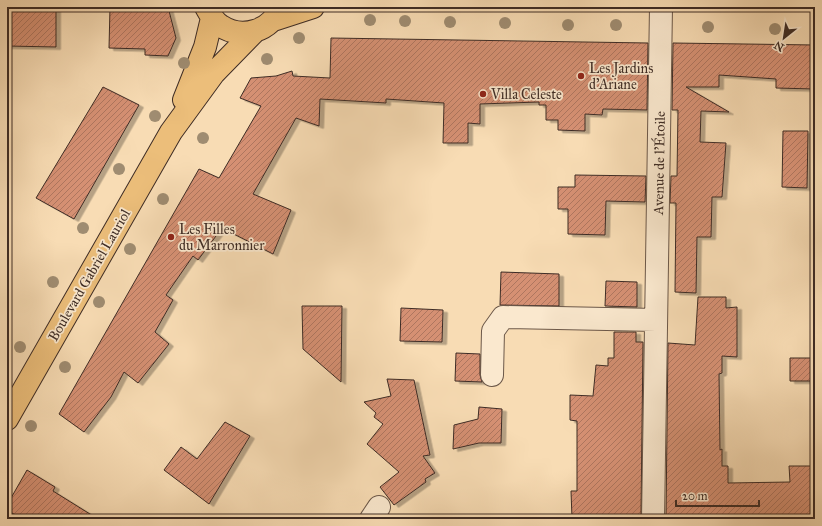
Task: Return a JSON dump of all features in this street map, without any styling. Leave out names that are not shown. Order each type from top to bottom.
[{"type":"main road","points":[[209,12],[221,26],[232,31],[244,33],[270,19],[313,7]]},
{"type":"main road","name":"Boulevard Gabriel Lauriol","points":[[171,132],[205,47],[209,12]]},
{"type":"main road","name":"Boulevard Gabriel Lauriol","points":[[7,419],[171,132],[214,73],[270,19]]},
{"type":"street","name":"Avenue de l'Étoile","points":[[653,519],[661,7]]},
{"type":"street","points":[[492,375],[493,331],[503,317],[656,320]]},
{"type":"building","points":[[7,7],[56,7],[56,47],[7,46]]},
{"type":"building","points":[[110,7],[168,7],[176,38],[168,56],[145,55],[145,49],[109,48]]},
{"type":"building","points":[[331,38],[648,43],[647,110],[603,109],[602,115],[585,114],[585,131],[558,130],[558,120],[546,120],[546,105],[539,105],[539,102],[480,104],[480,124],[468,123],[468,143],[443,143],[444,103],[386,99],[386,103],[320,99],[319,126],[296,118],[253,194],[291,210],[273,254],[222,228],[198,260],[193,256],[166,295],[173,300],[155,332],[169,344],[138,383],[124,372],[111,397],[84,432],[59,414],[199,169],[219,178],[261,106],[240,98],[251,78],[276,76],[292,71],[293,76],[330,78]]},
{"type":"building","points":[[673,43],[815,45],[814,89],[776,88],[776,79],[719,75],[719,87],[686,87],[729,112],[701,111],[700,142],[726,143],[722,197],[712,197],[711,237],[697,237],[696,293],[675,292],[676,203],[670,203],[671,176],[677,176],[678,110],[672,110]]},
{"type":"building","points":[[103,87],[139,105],[74,219],[36,198]]},
{"type":"building","points":[[783,131],[808,131],[807,188],[782,187]]},
{"type":"building","points":[[575,175],[646,176],[645,202],[606,201],[605,235],[568,234],[568,209],[558,209],[558,187],[575,187]]},
{"type":"building","points":[[501,272],[559,274],[559,306],[500,305]]},
{"type":"building","points":[[606,281],[637,282],[637,307],[605,306]]},
{"type":"building","points":[[698,297],[726,297],[726,308],[737,307],[737,357],[722,356],[722,373],[719,374],[720,450],[722,449],[722,466],[728,466],[728,483],[790,482],[789,466],[815,466],[815,519],[684,519],[684,516],[666,516],[668,343],[695,345]]},
{"type":"building","points":[[302,306],[342,306],[341,382],[303,349]]},
{"type":"building","points":[[401,308],[443,310],[442,342],[400,341]]},
{"type":"building","points":[[614,332],[636,332],[636,342],[643,342],[641,516],[633,516],[633,519],[572,518],[571,491],[577,491],[577,421],[570,420],[570,395],[593,396],[596,365],[608,366],[608,358],[614,358]]},
{"type":"building","points":[[456,353],[480,354],[480,375],[482,382],[455,381]]},
{"type":"building","points":[[790,358],[815,358],[815,381],[790,381]]},
{"type":"building","points":[[387,379],[414,380],[430,455],[423,456],[435,473],[425,479],[426,482],[394,505],[380,487],[399,472],[367,444],[383,424],[374,417],[376,413],[364,402],[391,396]]},
{"type":"building","points":[[479,407],[502,409],[501,443],[479,443],[453,449],[454,425],[478,419]]},
{"type":"building","points":[[225,422],[250,436],[209,504],[164,470],[181,447],[197,459]]},
{"type":"building","points":[[27,470],[55,487],[53,491],[98,519],[22,519],[7,510],[7,505]]},
{"type":"place","name":"Les Jardins d'Ariane","points":[[581,76]]},
{"type":"place","name":"Villa Celeste","points":[[483,94]]},
{"type":"place","name":"Les Filles du Marronnier","points":[[171,237]]}]
